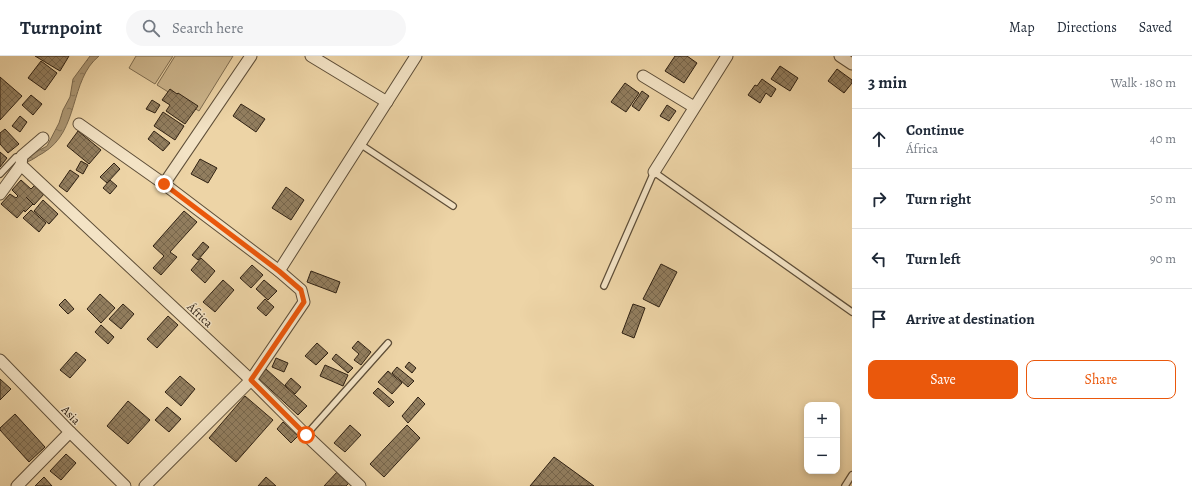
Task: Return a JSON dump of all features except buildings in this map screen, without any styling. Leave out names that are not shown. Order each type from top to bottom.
[{"type":"street","points":[[164,184],[251,56]]},
{"type":"street","points":[[311,56],[387,102]]},
{"type":"street","points":[[279,271],[416,56]]},
{"type":"street","points":[[654,172],[727,56]]},
{"type":"street","points":[[840,56],[852,64]]},
{"type":"street","points":[[643,76],[694,107]]},
{"type":"street","points":[[80,124],[164,184],[279,271],[301,290],[304,302],[251,380],[145,486]]},
{"type":"street","points":[[0,194],[21,160],[43,138]]},
{"type":"street","name":"África","points":[[21,160],[360,486]]},
{"type":"street","name":"Asia","points":[[0,360],[125,486]]},
{"type":"street","points":[[17,486],[70,432]]},
{"type":"lane","points":[[360,144],[454,206]]},
{"type":"lane","points":[[0,174],[16,157],[21,160]]},
{"type":"lane","points":[[604,286],[654,172],[852,312]]},
{"type":"lane","points":[[306,435],[388,343]]},
{"type":"lane","points":[[845,486],[852,475]]},
{"type":"shaded area","points":[[136,56],[173,56],[155,84],[129,68]]},
{"type":"shaded area","points":[[175,56],[233,56],[199,111],[157,85]]},
{"type":"water","points":[[90,56],[99,56],[89,66],[83,78],[63,132],[55,144],[27,162],[25,158],[47,146],[70,97],[73,79]]},
{"type":"route","points":[[164,184],[279,271],[301,290],[304,302],[251,380],[306,435]]}]
